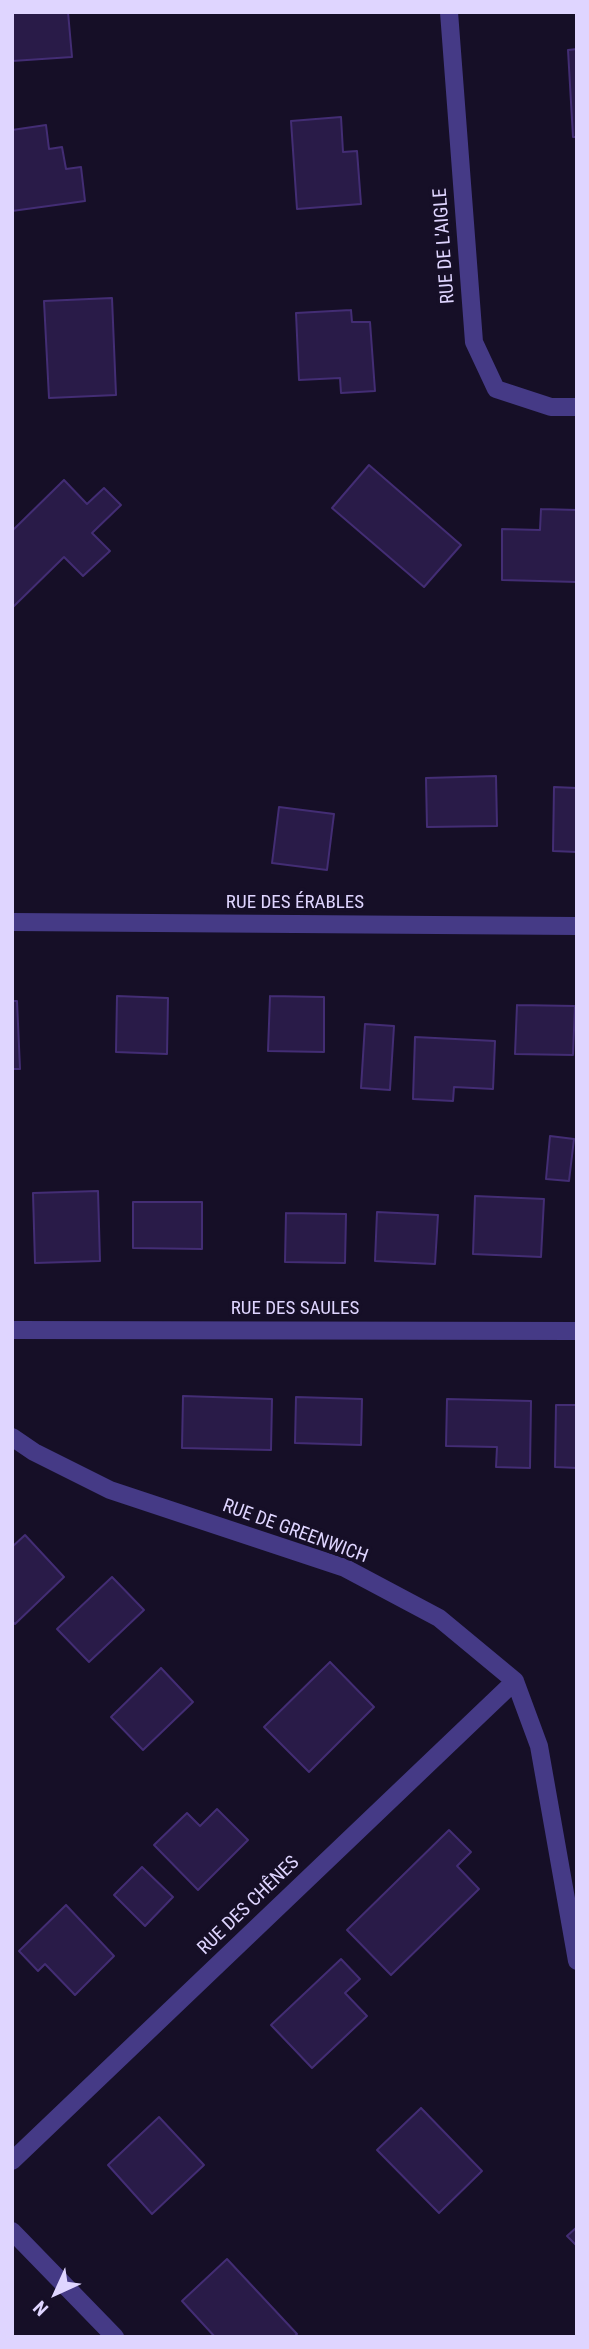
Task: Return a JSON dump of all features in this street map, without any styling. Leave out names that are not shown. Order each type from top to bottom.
[{"type":"street","name":"RUE DE L'AIGLE","points":[[449,12],[474,342],[496,389],[551,407],[577,407]]},
{"type":"street","name":"RUE DES ÉRABLES","points":[[12,922],[577,926]]},
{"type":"street","name":"RUE DES SAULES","points":[[12,1330],[577,1331]]},
{"type":"street","name":"RUE DE GREENWICH","points":[[12,1437],[110,1490],[345,1569],[439,1618],[515,1681]]},
{"type":"street","points":[[515,1681],[538,1746],[577,1961]]},
{"type":"street","name":"RUE DES CHÊNES","points":[[12,2161],[515,1681]]},
{"type":"street","points":[[12,2231],[115,2337]]},
{"type":"building","points":[[12,12],[68,12],[72,57],[12,61]]},
{"type":"building","points":[[577,49],[577,137],[573,137],[568,50]]},
{"type":"building","points":[[341,117],[343,152],[357,151],[361,204],[297,209],[291,121]]},
{"type":"building","points":[[46,125],[49,149],[62,147],[66,169],[81,167],[85,201],[12,211],[12,130]]},
{"type":"building","points":[[112,298],[116,395],[49,398],[44,301]]},
{"type":"building","points":[[351,310],[352,322],[370,322],[375,391],[341,393],[340,378],[299,380],[296,313]]},
{"type":"building","points":[[369,465],[461,545],[424,587],[332,508]]},
{"type":"building","points":[[64,480],[87,504],[104,488],[121,505],[92,533],[110,551],[83,576],[64,557],[12,608],[12,531]]},
{"type":"building","points":[[541,509],[577,510],[577,582],[502,580],[502,529],[540,530]]},
{"type":"building","points":[[496,776],[497,826],[427,827],[426,778]]},
{"type":"building","points":[[554,787],[577,788],[577,852],[553,851]]},
{"type":"building","points":[[279,807],[334,814],[327,870],[272,863]]},
{"type":"building","points":[[117,996],[168,998],[167,1054],[116,1052]]},
{"type":"building","points":[[270,996],[324,997],[324,1052],[268,1051]]},
{"type":"building","points":[[12,1001],[17,1001],[20,1069],[12,1069]]},
{"type":"building","points":[[517,1005],[575,1006],[573,1055],[515,1054]]},
{"type":"building","points":[[365,1024],[394,1026],[390,1090],[361,1088]]},
{"type":"building","points":[[415,1037],[495,1041],[493,1089],[454,1087],[453,1101],[413,1099]]},
{"type":"building","points":[[550,1136],[574,1139],[569,1181],[546,1179]]},
{"type":"building","points":[[98,1191],[100,1261],[35,1263],[33,1193]]},
{"type":"building","points":[[475,1196],[544,1199],[541,1257],[473,1254]]},
{"type":"building","points":[[133,1202],[202,1202],[202,1249],[133,1248]]},
{"type":"building","points":[[377,1212],[438,1215],[435,1264],[375,1261]]},
{"type":"building","points":[[286,1213],[346,1214],[345,1263],[285,1262]]},
{"type":"building","points":[[183,1396],[272,1399],[271,1450],[182,1448]]},
{"type":"building","points":[[296,1397],[362,1399],[361,1445],[295,1443]]},
{"type":"building","points":[[447,1399],[531,1401],[530,1468],[496,1467],[497,1447],[446,1446]]},
{"type":"building","points":[[556,1405],[577,1405],[577,1468],[555,1467]]},
{"type":"building","points":[[25,1535],[64,1577],[15,1624],[12,1621],[12,1547]]},
{"type":"building","points":[[112,1577],[144,1610],[89,1662],[57,1629]]},
{"type":"building","points":[[330,1662],[374,1707],[309,1772],[264,1727]]},
{"type":"building","points":[[161,1668],[193,1702],[143,1750],[111,1717]]},
{"type":"building","points":[[217,1809],[248,1840],[198,1890],[154,1845],[187,1813],[200,1826]]},
{"type":"building","points":[[449,1830],[471,1852],[457,1866],[479,1889],[391,1975],[347,1930]]},
{"type":"building","points":[[142,1867],[173,1897],[145,1926],[114,1895]]},
{"type":"building","points":[[66,1905],[114,1956],[75,1995],[45,1964],[38,1971],[19,1951]]},
{"type":"building","points":[[341,1959],[360,1979],[345,1993],[367,2016],[312,2068],[271,2025]]},
{"type":"building","points":[[421,2108],[482,2171],[439,2213],[377,2150]]},
{"type":"building","points":[[159,2117],[204,2165],[152,2214],[108,2165]]},
{"type":"building","points":[[577,2227],[577,2246],[567,2236]]},
{"type":"building","points":[[227,2259],[297,2334],[294,2337],[215,2337],[182,2301]]}]
